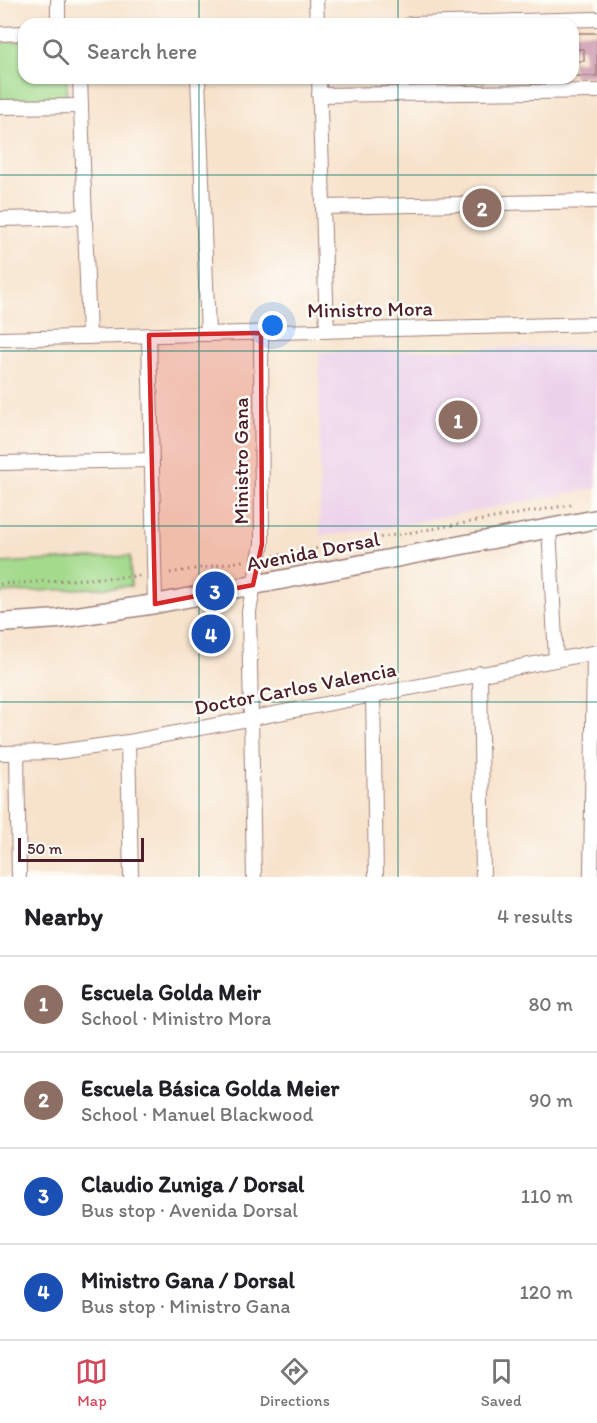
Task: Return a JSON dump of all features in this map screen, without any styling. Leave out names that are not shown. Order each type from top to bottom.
[{"type":"street","points":[[57,0],[58,18]]},
{"type":"street","points":[[316,0],[317,18]]},
{"type":"street","points":[[579,19],[597,19]]},
{"type":"street","points":[[0,34],[18,33]]},
{"type":"street","points":[[80,84],[89,337]]},
{"type":"street","points":[[198,84],[208,334]]},
{"type":"street","points":[[319,84],[327,331]]},
{"type":"street","points":[[319,95],[597,91]]},
{"type":"street","points":[[0,107],[81,106]]},
{"type":"street","points":[[323,207],[597,201]]},
{"type":"street","points":[[0,219],[85,217]]},
{"type":"street","name":"Ministro Mora","points":[[0,339],[597,324]]},
{"type":"street","name":"Ministro Gana","points":[[254,877],[249,611],[261,543],[261,333]]},
{"type":"street","points":[[149,335],[155,604]]},
{"type":"street","points":[[0,463],[152,460]]},
{"type":"street","name":"Avenida Dorsal","points":[[0,623],[58,619],[155,604],[549,526],[597,519]]},
{"type":"street","points":[[549,526],[556,659]]},
{"type":"street","points":[[591,877],[595,652]]},
{"type":"street","name":"Doctor Carlos Valencia","points":[[0,753],[57,752],[128,742],[595,652]]},
{"type":"street","points":[[480,674],[483,877]]},
{"type":"street","points":[[373,695],[375,877]]},
{"type":"street","points":[[128,742],[131,877]]},
{"type":"street","points":[[17,753],[19,877]]},
{"type":"path","points":[[0,584],[154,575],[585,502]]},
{"type":"highlighted area","points":[[261,333],[262,544],[253,585],[155,604],[149,335]]},
{"type":"shaded area","points":[[597,346],[597,488],[357,533],[320,535],[319,352]]},
{"type":"green space","points":[[18,41],[18,84],[67,84],[67,100],[0,100],[0,42]]},
{"type":"green space","points":[[130,556],[131,586],[0,593],[0,563]]},
{"type":"building","points":[[579,33],[597,33],[597,76],[579,76],[579,61],[584,61],[584,49],[579,49]]},
{"type":"place","name":"Escuela Básica Golda Meier","points":[[482,208]]},
{"type":"place","name":"Escuela Golda Meir","points":[[458,420]]},
{"type":"place","name":"Claudio Zuniga / Dorsal","points":[[215,591]]},
{"type":"place","name":"Ministro Gana / Dorsal","points":[[211,634]]}]
